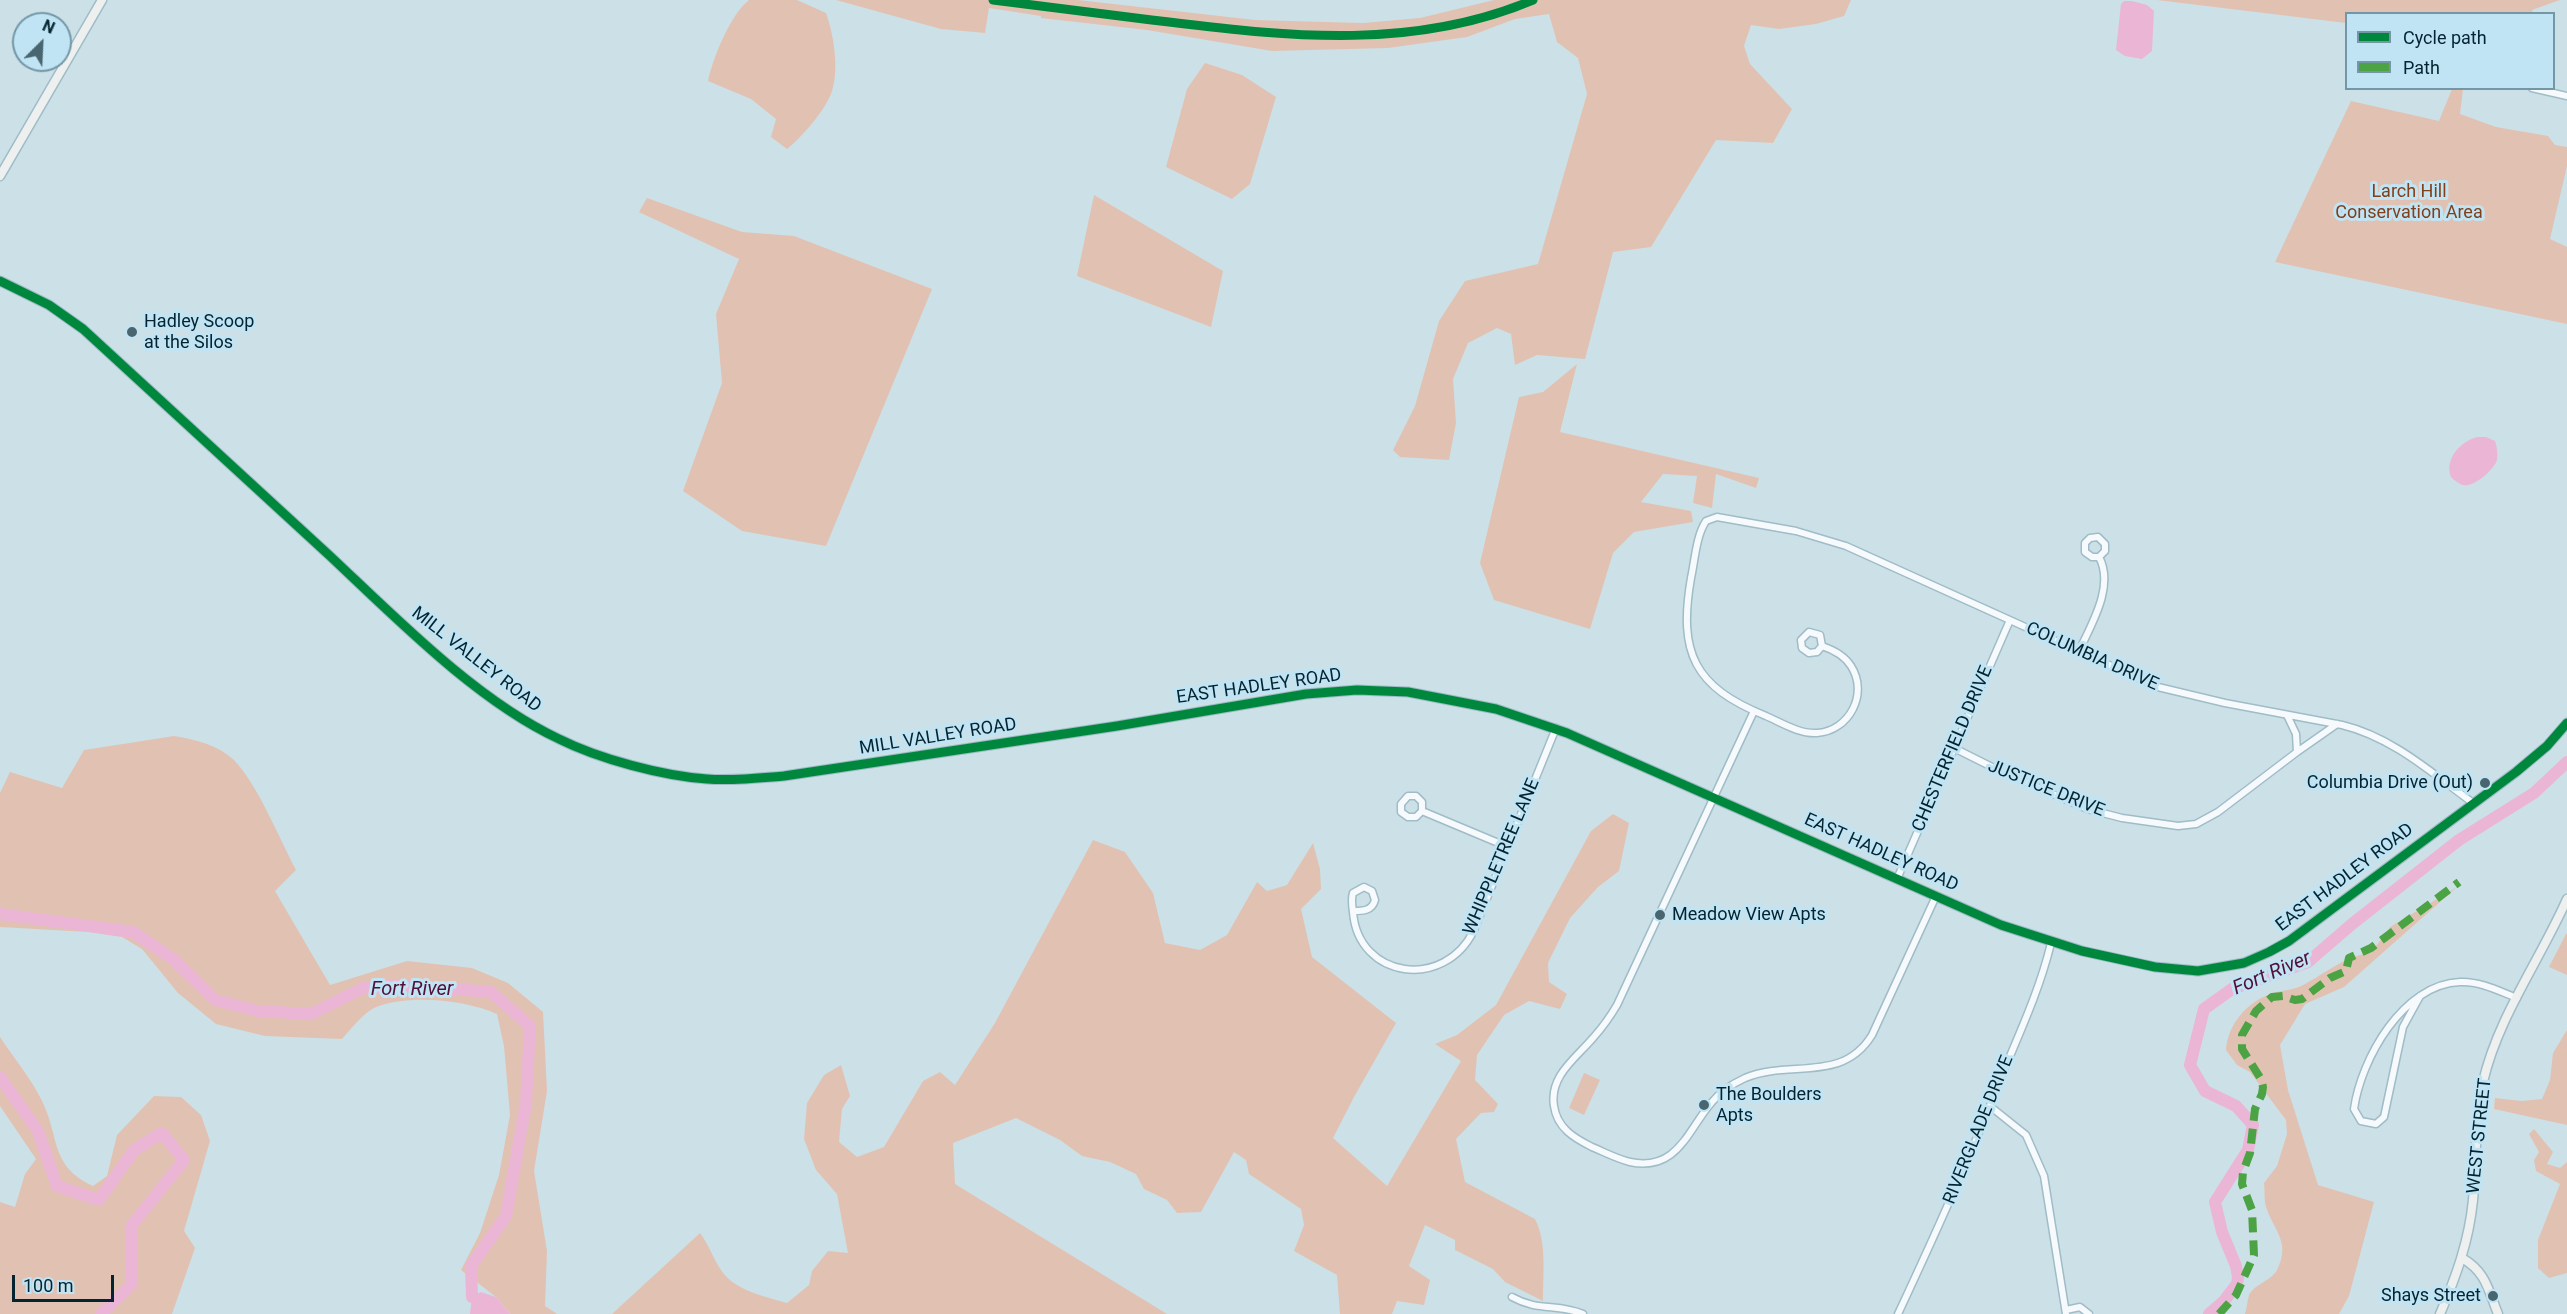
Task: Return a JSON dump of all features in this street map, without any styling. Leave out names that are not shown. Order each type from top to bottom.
[{"type":"street","points":[[0,176],[102,0]]},
{"type":"street","points":[[2541,90],[2567,96]]},
{"type":"street","name":"MILL VALLEY ROAD","points":[[0,281],[49,305],[83,329],[402,623],[501,705],[561,741],[593,753],[668,774],[742,780],[899,760],[1117,726]]},
{"type":"street","name":"COLUMBIA DRIVE","points":[[1754,711],[1725,696],[1710,683],[1696,663],[1688,641],[1686,622],[1698,547],[1706,521],[1718,517],[1796,531],[1838,543],[2141,680],[2175,692],[2337,724],[2374,735],[2414,760],[2473,803]]},
{"type":"street","points":[[2079,651],[2097,609],[2103,587],[2104,570],[2099,557]]},
{"type":"street","name":"CHESTERFIELD DRIVE","points":[[1897,879],[2010,620]]},
{"type":"street","points":[[1822,646],[1844,657],[1856,676],[1858,686],[1856,701],[1850,714],[1844,722],[1832,730],[1806,733],[1754,711],[1617,1005],[1599,1031],[1564,1070],[1554,1090],[1553,1104],[1558,1121],[1574,1138],[1632,1162],[1662,1159],[1680,1148],[1712,1102],[1739,1081],[1772,1070],[1827,1067],[1846,1060],[1862,1049],[1872,1035],[1936,896]]},
{"type":"street","name":"EAST HADLEY ROAD","points":[[1117,726],[1306,694],[1367,690],[1408,692],[1478,705],[1556,728],[2001,925],[2051,943],[2115,960],[2175,970],[2206,970],[2244,963],[2295,937],[2532,759],[2567,723]]},
{"type":"street","points":[[2287,715],[2296,734],[2297,752]]},
{"type":"street","name":"JUSTICE DRIVE","points":[[1954,748],[1996,769],[2087,808],[2122,818],[2178,826],[2196,824],[2213,816],[2337,724]]},
{"type":"street","name":"WHIPPLETREE LANE","points":[[1353,911],[1359,937],[1382,960],[1410,970],[1423,970],[1437,966],[1459,952],[1471,936],[1556,728]]},
{"type":"street","points":[[1422,811],[1508,846]]},
{"type":"street","points":[[1364,887],[1372,891],[1375,900],[1372,907],[1353,911],[1352,899],[1355,891],[1364,887]]},
{"type":"street","name":"WEST STREET","points":[[2440,1314],[2462,1258],[2472,1207],[2482,1089],[2493,1052],[2517,998],[2567,899]]},
{"type":"street","name":"RIVERGLADE DRIVE","points":[[1898,1314],[1948,1206],[1990,1107],[2037,989],[2051,943]]},
{"type":"street","points":[[2420,996],[2403,1027],[2384,1117],[2376,1124],[2364,1123],[2357,1118],[2355,1109],[2368,1065],[2395,1017],[2420,996],[2439,986],[2462,981],[2483,985],[2517,998]]},
{"type":"street","points":[[1990,1107],[2026,1136],[2044,1176],[2066,1312],[2080,1307],[2089,1314]]},
{"type":"street","points":[[2462,1258],[2478,1269],[2498,1314]]},
{"type":"street","points":[[1512,1298],[1533,1307],[1565,1308],[1584,1314]]},
{"type":"green space","points":[[749,0],[797,0],[826,13],[831,31],[835,52],[832,91],[812,123],[787,149],[771,137],[776,119],[751,99],[708,81],[729,26]]},
{"type":"green space","points":[[836,0],[1078,0],[1255,20],[1363,23],[1420,18],[1494,0],[1851,0],[1844,16],[1816,24],[1779,29],[1751,25],[1744,46],[1750,64],[1792,109],[1773,143],[1716,140],[1651,247],[1613,252],[1585,359],[1537,355],[1515,365],[1511,334],[1497,328],[1468,343],[1453,379],[1456,423],[1449,460],[1400,457],[1393,450],[1415,406],[1439,321],[1465,281],[1538,264],[1587,94],[1578,58],[1557,42],[1549,14],[1515,19],[1467,37],[1388,48],[1272,51],[1147,30],[1041,18],[1041,16],[989,8],[985,33],[941,29]]},
{"type":"green space","points":[[2157,0],[2560,0],[2532,10],[2533,12],[2345,12],[2345,23]]},
{"type":"green space","points":[[1205,63],[1242,75],[1276,97],[1250,184],[1232,199],[1166,167],[1187,89]]},
{"type":"green space","name":"Larch Hill Conservation Area","points":[[2452,90],[2463,90],[2460,114],[2496,127],[2548,136],[2555,145],[2567,147],[2567,166],[2550,239],[2567,247],[2567,324],[2275,262],[2351,101],[2439,121]]},
{"type":"green space","points":[[1094,195],[1223,271],[1211,327],[1077,276]]},
{"type":"green space","points":[[647,198],[742,232],[794,236],[932,289],[826,546],[742,531],[683,491],[722,383],[716,314],[739,259],[639,212]]},
{"type":"green space","points":[[1577,364],[1560,432],[1759,478],[1756,488],[1716,474],[1712,508],[1693,503],[1697,476],[1663,474],[1641,502],[1691,511],[1693,522],[1634,532],[1613,553],[1590,629],[1494,600],[1480,563],[1519,397],[1543,392]]},
{"type":"green space","points":[[174,736],[198,741],[221,750],[234,760],[251,783],[296,870],[275,891],[330,985],[407,961],[472,968],[508,983],[543,1012],[547,1091],[534,1171],[547,1251],[545,1306],[557,1314],[510,1314],[496,1297],[461,1270],[480,1233],[499,1175],[510,1115],[504,1046],[497,1014],[454,1002],[405,1001],[371,1009],[342,1039],[265,1036],[216,1024],[178,993],[142,949],[122,937],[89,932],[0,927],[0,793],[10,772],[62,788],[84,750]]},
{"type":"green space","points":[[1613,814],[1629,823],[1619,871],[1598,887],[1570,918],[1548,963],[1549,982],[1567,994],[1560,1009],[1529,1001],[1504,1015],[1477,1055],[1475,1080],[1498,1104],[1494,1112],[1481,1113],[1456,1139],[1465,1182],[1535,1219],[1543,1248],[1543,1301],[1505,1282],[1493,1269],[1455,1250],[1455,1240],[1425,1225],[1409,1266],[1430,1280],[1424,1305],[1397,1301],[1392,1314],[1340,1314],[1337,1275],[1294,1251],[1304,1225],[1301,1209],[1249,1174],[1246,1160],[1234,1152],[1201,1212],[1177,1213],[1167,1200],[1144,1189],[1136,1174],[1110,1162],[1082,1156],[1060,1140],[1016,1118],[953,1143],[955,1184],[1167,1314],[612,1314],[700,1233],[721,1270],[734,1283],[751,1292],[787,1303],[809,1285],[812,1271],[828,1251],[848,1253],[837,1194],[816,1170],[804,1139],[807,1103],[824,1075],[841,1065],[850,1096],[842,1109],[839,1142],[857,1157],[884,1147],[923,1081],[940,1072],[955,1085],[995,1023],[1093,840],[1125,852],[1153,893],[1165,943],[1200,950],[1227,935],[1257,882],[1267,891],[1287,885],[1313,843],[1320,869],[1321,889],[1301,909],[1312,957],[1396,1023],[1333,1138],[1387,1186],[1461,1061],[1435,1044],[1457,1035],[1496,1005],[1591,831]]},
{"type":"green space","points":[[2457,887],[2344,987],[2305,1004],[2280,1045],[2288,1090],[2318,1185],[2374,1202],[2349,1296],[2339,1314],[2245,1314],[2249,1295],[2275,1273],[2281,1260],[2282,1244],[2266,1207],[2264,1183],[2277,1166],[2287,1134],[2286,1120],[2250,1072],[2237,1065],[2226,1050],[2235,1022],[2255,1001],[2273,993],[2301,986],[2353,957],[2371,953],[2390,927]]},
{"type":"green space","points":[[2567,934],[2567,975],[2549,967]]},
{"type":"green space","points":[[2567,1030],[2567,1125],[2494,1109],[2495,1098],[2522,1101],[2542,1099],[2550,1080],[2553,1053]]},
{"type":"green space","points":[[0,1037],[41,1099],[62,1159],[79,1178],[93,1186],[107,1176],[117,1135],[154,1096],[181,1097],[201,1115],[210,1141],[184,1231],[195,1248],[172,1314],[0,1314],[0,1202],[15,1207],[25,1174],[36,1159],[0,1106]]},
{"type":"green space","points":[[1584,1073],[1600,1080],[1584,1115],[1569,1108]]},
{"type":"green space","points":[[2534,1129],[2553,1152],[2547,1164],[2560,1168],[2567,1162],[2567,1273],[2549,1278],[2538,1268],[2538,1240],[2560,1184],[2536,1171],[2534,1160],[2539,1152],[2529,1134]]},
{"type":"shaded area","points":[[2124,1],[2147,5],[2154,11],[2152,51],[2142,59],[2125,56],[2116,50],[2121,4]]},
{"type":"shaded area","points":[[2477,437],[2486,437],[2495,441],[2497,460],[2492,469],[2483,477],[2472,484],[2463,485],[2451,477],[2449,470],[2452,457],[2465,442]]},
{"type":"shaded area","points":[[481,1292],[496,1297],[510,1314],[470,1314],[472,1297]]},
{"type":"waterway","name":"Fort River","points":[[2209,1314],[2224,1301],[2237,1284],[2236,1266],[2222,1232],[2215,1202],[2248,1150],[2253,1125],[2236,1106],[2205,1091],[2190,1065],[2204,1009],[2232,989],[2308,962],[2352,924],[2459,840],[2534,793],[2567,762]]},
{"type":"waterway","name":"Fort River","points":[[0,914],[133,932],[173,959],[215,1000],[258,1011],[311,1014],[363,988],[405,985],[491,992],[530,1026],[526,1103],[506,1216],[471,1266],[472,1297],[494,1306],[495,1314]]},
{"type":"waterway","name":"Fort River","points":[[0,1077],[38,1131],[57,1186],[99,1200],[134,1150],[162,1133],[184,1160],[132,1225],[132,1284],[101,1314]]},
{"type":"marked path","points":[[2219,1314],[2236,1295],[2254,1255],[2252,1210],[2242,1184],[2243,1172],[2250,1153],[2255,1109],[2263,1087],[2261,1079],[2242,1049],[2242,1035],[2256,1011],[2272,997],[2302,999],[2330,978],[2346,971],[2349,958],[2371,948],[2459,882]]},
{"type":"cycle path","points":[[993,0],[1215,27],[1307,35],[1398,33],[1444,27],[1489,16],[1533,0]]},
{"type":"cycle path","points":[[0,281],[49,305],[83,329],[410,631],[468,681],[528,723],[559,739],[612,760],[671,774],[717,780],[784,776],[1117,726],[1306,694],[1357,690],[1408,692],[1496,709],[1567,733],[2001,925],[2082,951],[2155,967],[2198,971],[2244,963],[2289,941],[2516,772],[2547,746],[2567,723]]},
{"type":"place","name":"Hadley Scoop at the Silos","points":[[132,332]]},
{"type":"place","name":"Columbia Drive (Out)","points":[[2485,783]]},
{"type":"place","name":"Meadow View Apts","points":[[1660,915]]},
{"type":"place","name":"The Boulders Apts","points":[[1704,1105]]},
{"type":"place","name":"Shays Street","points":[[2493,1296]]}]
